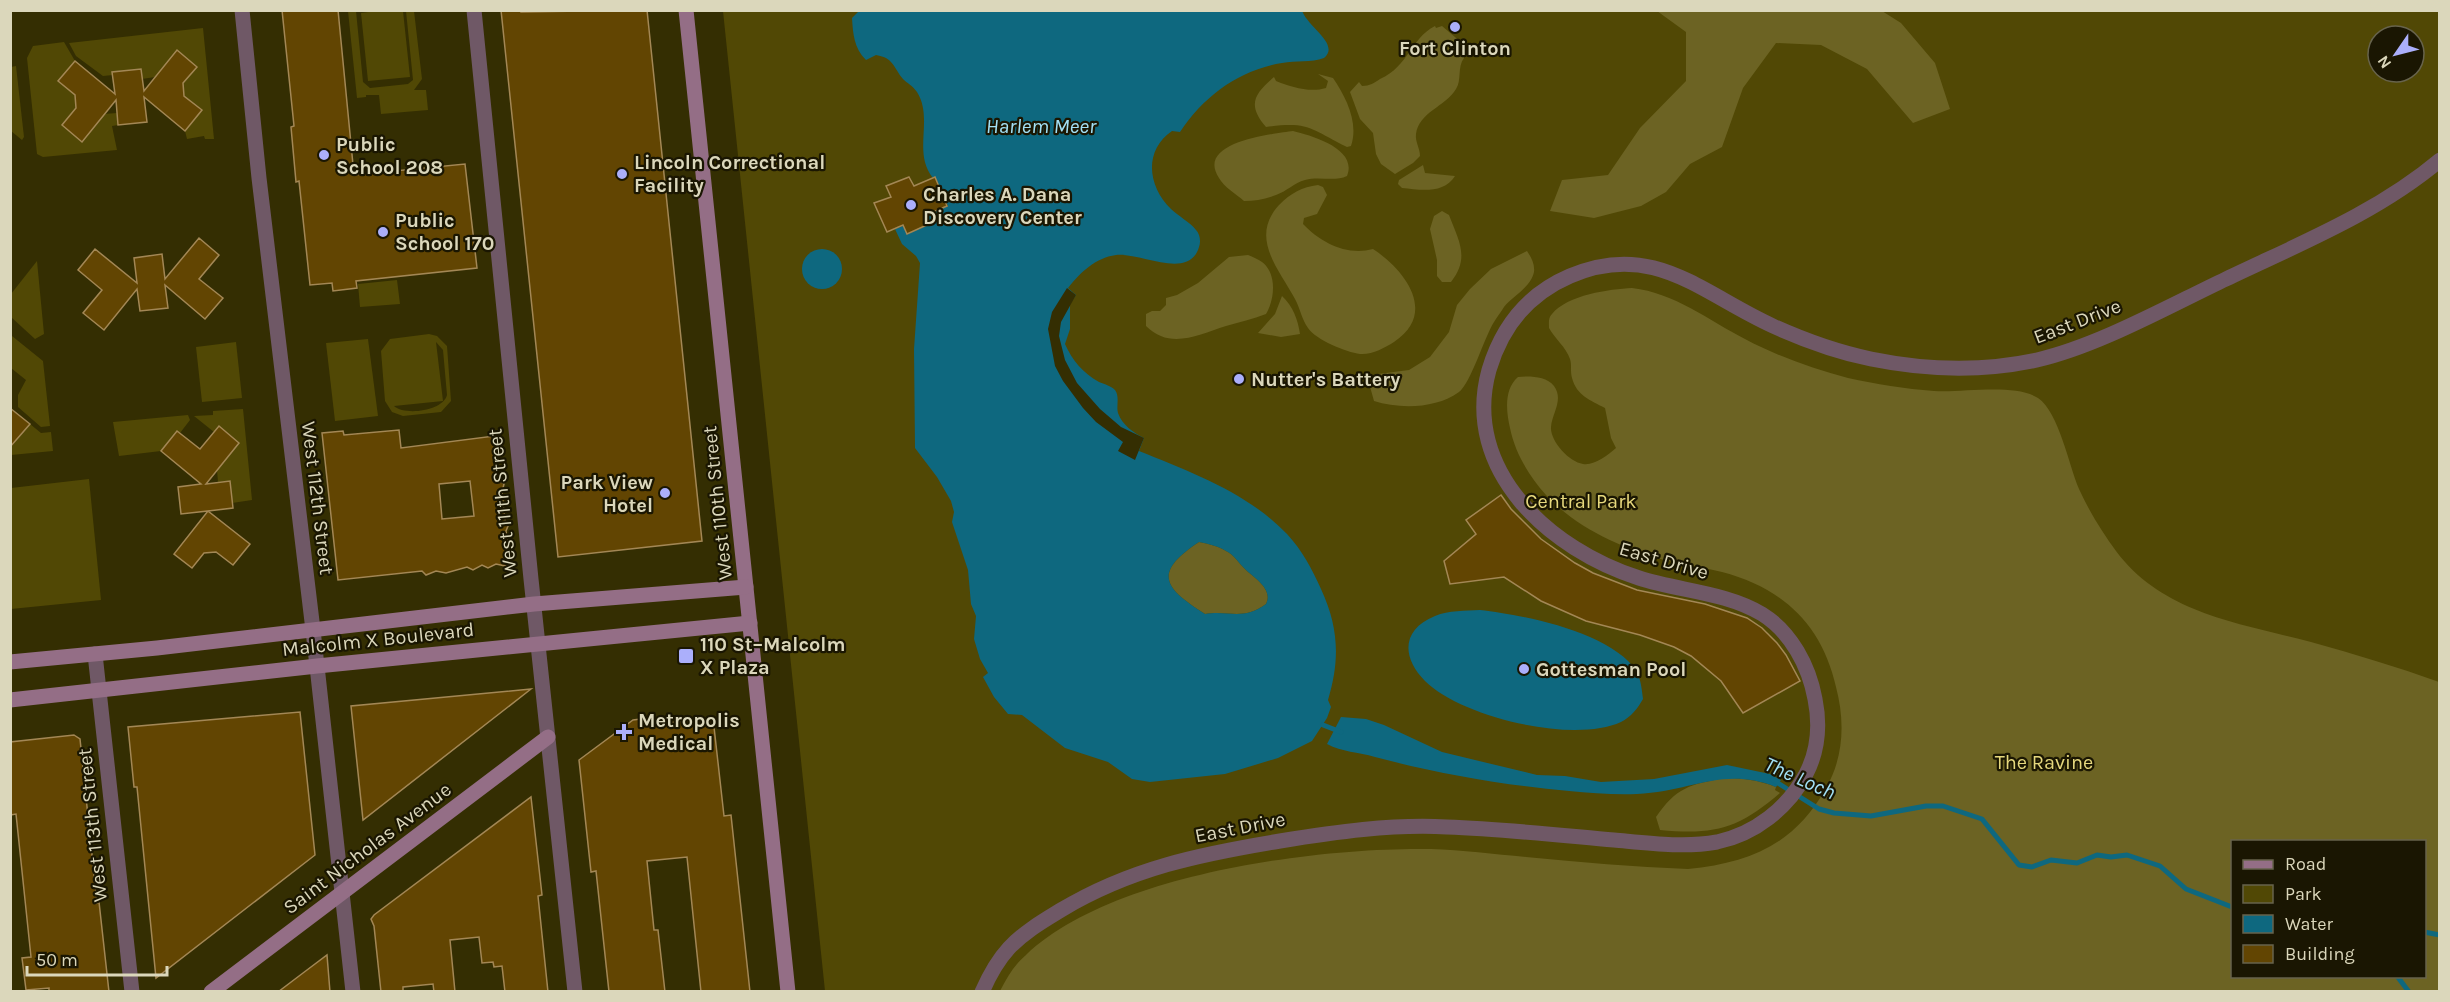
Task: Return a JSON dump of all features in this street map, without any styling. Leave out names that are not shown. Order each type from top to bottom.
[{"type":"main road","name":"West 110th Street","points":[[686,10],[789,992]]},
{"type":"main road","name":"Malcolm X Boulevard","points":[[10,662],[534,604],[747,587]]},
{"type":"main road","name":"Malcolm X Boulevard","points":[[10,700],[317,666],[750,623]]},
{"type":"main road","name":"Saint Nicholas Avenue","points":[[211,992],[548,738]]},
{"type":"street","name":"West 112th Street","points":[[242,10],[258,178],[313,630],[353,992]]},
{"type":"street","name":"West 111th Street","points":[[474,10],[575,992]]},
{"type":"street","name":"East Drive","points":[[982,992],[993,969],[1009,948],[1030,930],[1065,907],[1143,871],[1206,854],[1308,836],[1418,826],[1501,830],[1634,842],[1710,843],[1733,837],[1753,828],[1774,814],[1790,799],[1811,764],[1817,738],[1815,695],[1806,667],[1798,653],[1773,622],[1760,613],[1732,601],[1636,577],[1598,562],[1570,546],[1546,527],[1518,500],[1498,467],[1489,443],[1484,416],[1486,382],[1496,351],[1519,310],[1542,291],[1577,273],[1605,266],[1643,266],[1671,272],[1774,327],[1840,351],[1898,364],[1931,367],[1961,369],[2012,364],[2052,356],[2181,301],[2388,199],[2439,160]]},
{"type":"street","name":"West 113th Street","points":[[95,654],[132,992]]},
{"type":"green space","points":[[384,10],[403,11],[410,77],[368,81],[361,13]]},
{"type":"green space","points":[[348,11],[356,11],[363,82],[370,88],[408,84],[413,80],[406,11],[414,11],[422,79],[414,90],[426,90],[428,110],[381,114],[379,95],[357,98]]},
{"type":"green space","name":"Central Park","points":[[723,11],[2439,11],[2439,991],[825,991]]},
{"type":"green space","points":[[1657,11],[1882,11],[1901,23],[1935,63],[1950,109],[1913,123],[1867,69],[1821,45],[1776,43],[1743,88],[1722,147],[1690,164],[1666,192],[1641,206],[1594,218],[1550,211],[1562,180],[1608,175],[1640,128],[1686,81],[1686,32]]},
{"type":"green space","points":[[1435,26],[1436,28],[1442,26],[1462,43],[1464,58],[1459,82],[1446,101],[1427,115],[1418,126],[1416,137],[1420,156],[1395,174],[1381,164],[1376,154],[1373,133],[1360,119],[1350,92],[1359,82],[1362,86],[1370,85],[1390,74],[1420,38]]},
{"type":"green space","points":[[203,28],[214,139],[205,139],[204,136],[187,139],[185,131],[202,110],[184,96],[183,83],[197,67],[177,51],[155,77],[142,79],[140,69],[113,72],[113,75],[103,76],[76,56],[69,43]]},
{"type":"green space","points":[[64,42],[75,61],[58,81],[75,95],[76,108],[62,125],[82,141],[104,114],[117,113],[118,125],[112,126],[117,150],[43,157],[37,154],[27,58],[33,46]]},
{"type":"green space","points":[[16,66],[24,137],[22,140],[11,131],[11,67]]},
{"type":"green space","points":[[1318,74],[1333,78],[1347,102],[1353,128],[1351,146],[1347,147],[1317,131],[1301,126],[1266,127],[1256,112],[1255,100],[1258,94],[1274,77],[1276,81],[1301,89],[1326,88],[1328,81]]},
{"type":"green space","points":[[1293,131],[1322,140],[1340,151],[1349,167],[1347,176],[1337,179],[1305,180],[1272,196],[1248,201],[1244,201],[1219,178],[1214,166],[1217,156],[1226,148],[1254,138]]},
{"type":"green space","points":[[1423,165],[1425,173],[1455,176],[1445,186],[1432,190],[1402,188],[1398,184],[1399,180]]},
{"type":"green space","points":[[1318,185],[1323,187],[1327,195],[1317,214],[1304,218],[1303,224],[1318,237],[1335,246],[1354,251],[1373,249],[1396,268],[1412,292],[1415,305],[1414,318],[1407,331],[1382,349],[1364,354],[1347,351],[1324,341],[1312,332],[1306,325],[1270,253],[1267,229],[1270,217],[1279,205],[1297,191]]},
{"type":"green space","points":[[1442,211],[1449,215],[1461,249],[1460,265],[1451,282],[1442,282],[1437,276],[1437,260],[1430,229],[1434,216]]},
{"type":"green space","points":[[1527,251],[1534,266],[1532,277],[1526,287],[1504,307],[1495,320],[1468,380],[1459,392],[1440,402],[1417,406],[1384,404],[1374,401],[1369,383],[1378,374],[1409,370],[1430,357],[1449,332],[1457,305],[1470,289],[1491,269]]},
{"type":"green space","points":[[1248,255],[1267,267],[1272,279],[1273,294],[1266,314],[1195,336],[1174,339],[1155,333],[1146,326],[1146,314],[1160,311],[1166,305],[1166,298],[1177,295],[1198,283],[1229,257]]},
{"type":"green space","points":[[37,261],[44,334],[35,339],[11,317],[11,294]]},
{"type":"green space","points":[[397,280],[400,304],[360,307],[358,284]]},
{"type":"green space","name":"The Ravine","points":[[1632,288],[1663,295],[1770,351],[1848,378],[1934,391],[2002,390],[2028,393],[2038,398],[2052,415],[2079,489],[2096,521],[2116,551],[2135,572],[2156,589],[2204,613],[2344,651],[2439,682],[2439,991],[1000,991],[1022,959],[1063,927],[1109,904],[1161,885],[1217,871],[1275,860],[1331,853],[1431,849],[1688,869],[1731,862],[1751,856],[1785,837],[1814,807],[1826,788],[1836,764],[1841,739],[1841,713],[1830,665],[1821,645],[1797,612],[1764,588],[1744,579],[1648,555],[1616,543],[1586,527],[1558,507],[1546,495],[1528,472],[1515,446],[1507,408],[1508,394],[1518,377],[1532,377],[1547,380],[1557,391],[1558,401],[1551,427],[1557,444],[1566,455],[1587,464],[1601,459],[1616,448],[1611,438],[1605,408],[1585,397],[1577,389],[1572,378],[1571,361],[1549,328],[1550,317],[1559,307],[1589,294]]},
{"type":"green space","points":[[1282,296],[1294,314],[1300,334],[1281,337],[1258,333],[1275,314]]},
{"type":"green space","points":[[429,334],[437,336],[447,346],[451,401],[441,412],[403,416],[392,412],[385,401],[381,351],[390,339]],"holes":[[[436,342],[443,350],[447,395],[443,401]],[[443,401],[439,405],[415,411],[406,411],[394,406]]]},
{"type":"green space","points":[[12,336],[43,361],[50,426],[41,427],[18,407],[18,395],[26,380],[11,368]]},
{"type":"green space","points":[[368,339],[378,416],[335,421],[326,343]]},
{"type":"green space","points":[[236,342],[242,398],[202,402],[196,347]]},
{"type":"green space","points":[[243,409],[252,500],[232,503],[230,481],[218,482],[217,470],[239,443],[219,427],[214,432],[194,416],[213,415],[213,411]]},
{"type":"green space","points":[[188,415],[190,420],[180,433],[177,431],[161,451],[119,456],[113,422]]},
{"type":"green space","points":[[30,424],[41,433],[51,432],[53,451],[11,455],[11,447]]},
{"type":"green space","points":[[89,479],[101,600],[11,609],[11,488]]},
{"type":"green space","points":[[1199,542],[1220,548],[1233,556],[1265,588],[1268,598],[1266,604],[1243,614],[1205,614],[1180,596],[1169,580],[1169,572],[1184,553]]},
{"type":"green space","points":[[1724,778],[1763,783],[1776,787],[1775,790],[1780,793],[1751,815],[1725,827],[1696,831],[1660,830],[1656,817],[1678,793],[1702,783]]},
{"type":"water","name":"Harlem Meer","points":[[860,10],[1302,10],[1326,41],[1328,53],[1324,58],[1266,66],[1237,78],[1211,96],[1180,132],[1172,131],[1163,139],[1153,159],[1152,169],[1157,190],[1171,209],[1191,224],[1197,232],[1200,238],[1199,247],[1194,257],[1175,264],[1116,255],[1101,259],[1089,267],[1068,288],[1076,295],[1070,304],[1070,329],[1065,344],[1083,370],[1115,390],[1122,421],[1144,438],[1139,451],[1237,495],[1272,520],[1287,534],[1306,560],[1327,603],[1336,644],[1336,658],[1328,700],[1331,707],[1327,718],[1312,741],[1278,758],[1225,774],[1150,782],[1132,779],[1108,762],[1065,748],[1022,715],[1008,714],[994,697],[983,677],[988,673],[980,659],[974,639],[976,616],[971,604],[968,570],[952,522],[954,512],[951,501],[937,477],[915,448],[914,349],[920,263],[916,256],[902,244],[895,229],[903,226],[907,234],[929,225],[926,215],[948,206],[935,177],[933,178],[927,168],[924,157],[924,113],[917,92],[886,58],[876,55],[866,60],[857,46],[852,18]],"holes":[[[1199,542],[1213,545],[1233,556],[1265,588],[1268,598],[1266,604],[1243,614],[1205,614],[1180,596],[1169,580],[1169,572],[1174,563]]]},
{"type":"water","points":[[822,249],[836,255],[842,269],[836,283],[822,289],[808,283],[802,269],[808,255]]},
{"type":"water","name":"Gottesman Pool","points":[[1480,610],[1542,621],[1588,636],[1608,646],[1625,658],[1637,672],[1643,699],[1639,706],[1621,722],[1600,728],[1575,730],[1547,728],[1490,716],[1442,694],[1425,681],[1412,663],[1409,653],[1411,636],[1416,628],[1440,614]]},
{"type":"water","points":[[1341,717],[1366,719],[1442,752],[1537,775],[1565,776],[1601,782],[1654,779],[1727,765],[1770,774],[1781,780],[1776,787],[1757,781],[1723,779],[1656,792],[1629,794],[1603,794],[1520,786],[1423,769],[1333,747],[1327,744]]},
{"type":"pier","points":[[1067,288],[1076,295],[1061,322],[1059,336],[1065,360],[1077,383],[1100,409],[1121,427],[1144,438],[1135,460],[1118,451],[1123,442],[1096,422],[1083,408],[1055,366],[1048,329],[1052,312]]},
{"type":"building","points":[[282,10],[338,10],[354,175],[465,164],[477,268],[356,281],[357,288],[333,291],[332,283],[310,285],[299,181],[296,182],[291,127],[294,126]]},
{"type":"building","points":[[501,10],[521,10],[521,12],[647,10],[702,541],[558,557]]},
{"type":"building","points":[[177,50],[197,67],[183,83],[184,96],[202,110],[185,131],[144,97],[147,122],[118,125],[116,100],[82,142],[62,125],[76,108],[75,95],[58,81],[75,61],[115,94],[112,72],[141,69],[144,91]]},
{"type":"building","name":"Charles A. Dana Discovery Center","points":[[909,177],[914,186],[935,177],[947,206],[926,215],[929,224],[907,234],[903,225],[887,232],[874,203],[891,197],[886,186]]},
{"type":"building","points":[[199,238],[219,255],[199,279],[223,298],[205,319],[165,285],[168,308],[140,311],[137,289],[104,330],[83,313],[102,290],[78,270],[95,249],[137,283],[134,258],[162,254],[165,279]]},
{"type":"building","points":[[10,408],[30,424],[10,447]]},
{"type":"building","points":[[219,426],[239,443],[206,484],[230,481],[233,508],[181,514],[178,487],[201,484],[161,451],[177,431],[200,449]]},
{"type":"building","points":[[399,430],[401,448],[494,436],[498,480],[504,484],[502,492],[511,564],[505,566],[496,564],[488,568],[482,565],[473,570],[467,567],[446,573],[436,571],[426,575],[422,571],[338,580],[322,433],[343,431],[344,435]],"holes":[[[470,481],[474,516],[442,519],[439,484]]]},
{"type":"building","points":[[1501,495],[1511,509],[1541,539],[1593,573],[1637,590],[1705,604],[1747,618],[1762,628],[1777,643],[1800,681],[1743,713],[1721,681],[1691,656],[1674,647],[1640,635],[1586,621],[1541,601],[1504,577],[1450,584],[1444,561],[1476,534],[1466,520]]},
{"type":"building","points":[[208,511],[250,544],[233,565],[216,552],[204,553],[192,568],[174,554]]},
{"type":"building","points":[[531,689],[363,820],[351,706]]},
{"type":"building","points":[[300,712],[315,855],[156,978],[137,787],[134,787],[128,727]]},
{"type":"building","points":[[648,718],[649,725],[713,718],[724,816],[731,815],[750,992],[701,992],[687,857],[647,861],[654,930],[658,930],[665,992],[609,992],[596,871],[591,872],[579,760],[633,720]]},
{"type":"building","points":[[74,735],[80,739],[109,992],[49,992],[49,988],[26,990],[22,958],[31,957],[16,814],[10,815],[10,742]]},
{"type":"building","points":[[531,797],[542,895],[538,896],[548,992],[505,992],[502,966],[494,967],[493,962],[482,963],[479,937],[450,940],[455,992],[434,992],[433,984],[403,987],[403,992],[381,992],[374,926],[371,919],[374,915]]},
{"type":"building","points":[[327,955],[330,992],[278,992],[303,973]]},
{"type":"waterway","name":"The Loch","points":[[1323,725],[1341,732]]},
{"type":"waterway","name":"The Loch","points":[[1773,780],[1819,809],[1834,813],[1871,816],[1926,806],[1943,806],[1982,819],[2019,865],[2032,867],[2051,860],[2077,863],[2097,855],[2111,857],[2127,855],[2160,866],[2186,889],[2231,907]]},
{"type":"waterway","points":[[2426,932],[2440,935]]},
{"type":"waterway","name":"The Loch","points":[[2398,978],[2409,992]]},
{"type":"place","name":"Fort Clinton","points":[[1455,27]]},
{"type":"place","name":"Public School 208","points":[[324,155]]},
{"type":"place","name":"Lincoln Correctional Facility","points":[[622,174]]},
{"type":"place","name":"Charles A. Dana Discovery Center","points":[[911,205]]},
{"type":"place","name":"Public School 170","points":[[383,232]]},
{"type":"place","name":"Nutter's Battery","points":[[1239,379]]},
{"type":"place","name":"Park View Hotel","points":[[665,493]]},
{"type":"place","name":"110 St–Malcolm X Plaza","points":[[686,656]]},
{"type":"place","name":"Gottesman Pool","points":[[1524,669]]},
{"type":"place","name":"Metropolis Medical","points":[[624,732]]}]
